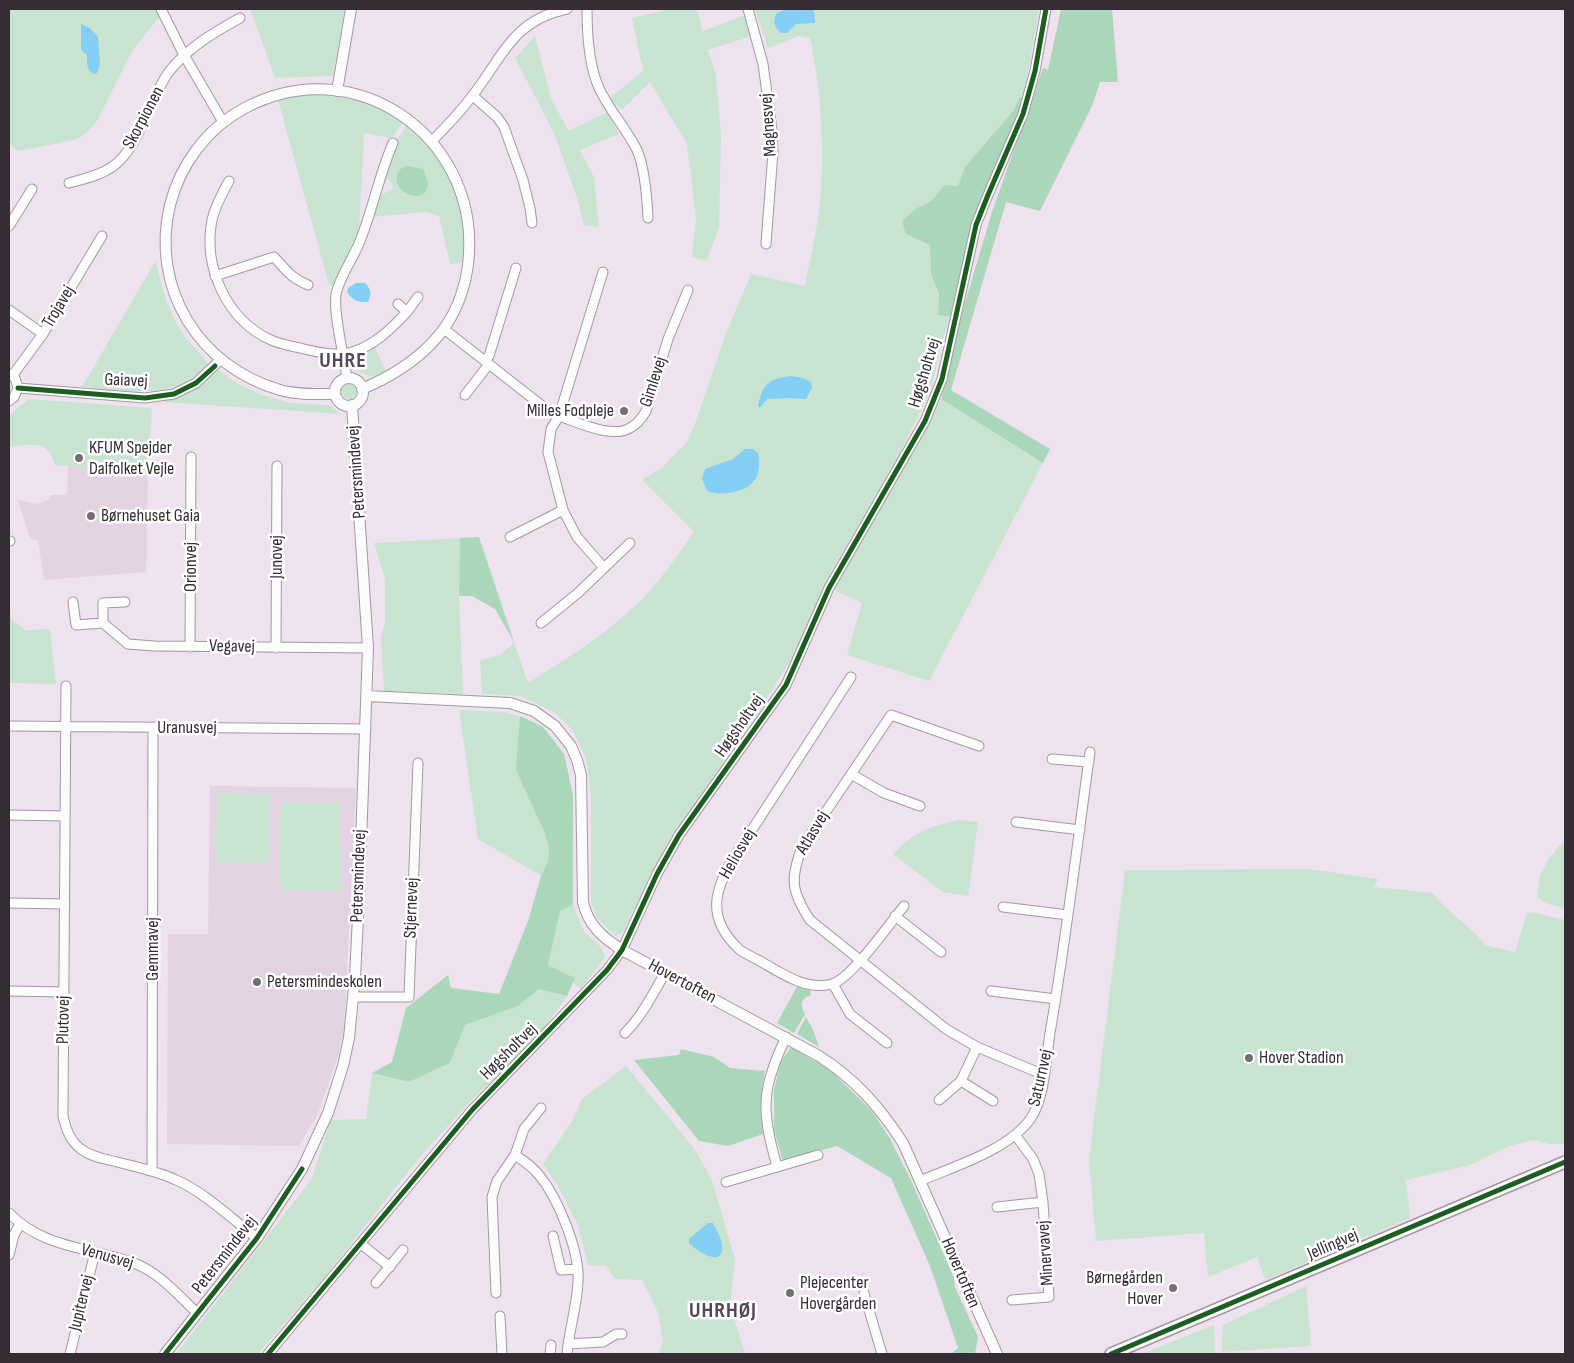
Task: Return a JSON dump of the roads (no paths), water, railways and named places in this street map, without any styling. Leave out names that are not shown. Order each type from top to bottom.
[{"type":"main road","name":"Jellingvej","points":[[1111,1354],[1565,1162]]},
{"type":"street","points":[[161,9],[184,55],[223,122]]},
{"type":"street","points":[[337,91],[351,9]]},
{"type":"street","points":[[432,141],[473,96],[500,54],[518,33],[543,16],[567,9]]},
{"type":"street","points":[[587,9],[587,26],[594,75],[599,89],[637,151],[646,195],[648,218]]},
{"type":"street","name":"Magnesvej","points":[[748,9],[763,64],[772,130],[773,152],[766,244]]},
{"type":"street","name":"Høgsholtvej","points":[[268,1354],[472,1110],[607,970],[622,950],[657,874],[679,835],[786,685],[829,588],[926,421],[942,379],[976,225],[1023,114],[1035,71],[1046,9]]},
{"type":"street","name":"Skorpionen","points":[[69,183],[100,173],[122,159],[130,148],[168,74],[184,55],[210,34],[240,18]]},
{"type":"street","points":[[335,394],[305,394],[282,391],[253,380],[220,360],[204,344],[179,306],[171,285],[166,263],[165,235],[172,196],[192,155],[206,138],[223,122],[249,106],[273,97],[311,90],[337,91],[362,96],[385,106],[407,119],[432,141],[446,160],[464,200],[468,222],[469,245],[465,282],[456,307],[444,329],[432,343],[398,371],[362,390]]},
{"type":"street","points":[[473,96],[497,117],[504,127],[523,180],[532,224]]},
{"type":"street","points":[[347,378],[336,307],[336,293],[360,243],[383,164],[393,143]]},
{"type":"street","points":[[229,181],[217,204],[211,226],[210,248],[212,264],[218,286],[226,300],[240,317],[270,340],[308,350],[344,354],[351,352],[370,344],[390,330],[418,297]]},
{"type":"street","points":[[9,226],[32,189]]},
{"type":"street","name":"Trojavej","points":[[10,375],[43,334],[102,236]]},
{"type":"street","points":[[216,276],[274,256],[287,273],[297,280],[308,284]]},
{"type":"street","points":[[465,395],[487,363],[516,268]]},
{"type":"street","points":[[603,272],[559,416],[551,429],[548,452],[563,510],[577,537],[604,568]]},
{"type":"street","name":"Gimlevej","points":[[444,329],[545,408],[559,416],[614,432],[630,428],[640,421],[646,411],[668,338],[688,290]]},
{"type":"street","points":[[398,304],[407,312]]},
{"type":"street","points":[[9,310],[43,334]]},
{"type":"street","name":"Gaiavej","points":[[18,388],[145,398],[174,394],[196,383],[220,360]]},
{"type":"street","points":[[9,401],[14,398],[18,388],[17,381],[10,375]]},
{"type":"street","points":[[347,378],[357,381],[362,390],[360,399],[352,405],[340,402],[335,394],[339,382],[347,378]]},
{"type":"street","name":"Petersmindevej","points":[[166,1354],[257,1238],[302,1169],[320,1131],[343,1066],[349,1038],[353,997],[368,648],[352,405]]},
{"type":"street","name":"Orionvej","points":[[190,647],[191,457]]},
{"type":"street","name":"Junovej","points":[[276,648],[277,466]]},
{"type":"street","points":[[510,536],[563,510]]},
{"type":"street","points":[[541,623],[578,593],[630,544]]},
{"type":"street","points":[[73,602],[76,625],[104,623],[103,603],[125,602]]},
{"type":"street","name":"Vegavej","points":[[104,623],[128,644],[190,647],[368,648]]},
{"type":"street","name":"Heliosvej","points":[[833,984],[808,984],[788,977],[740,950],[724,931],[717,912],[717,896],[726,870],[851,677]]},
{"type":"street","name":"Plutovej","points":[[66,686],[63,1116],[67,1131],[81,1150],[93,1156],[152,1171],[178,1180],[202,1195],[257,1238]]},
{"type":"street","name":"Hovertoften","points":[[367,696],[510,703],[534,711],[555,726],[571,746],[581,775],[584,907],[598,933],[622,950],[786,1037],[842,1071],[866,1094],[890,1124],[902,1143],[997,1354]]},
{"type":"street","name":"Atlasvej","points":[[979,746],[891,715],[802,848],[794,867],[794,886],[799,904],[810,920],[946,1029],[977,1047],[1044,1076]]},
{"type":"street","name":"Uranusvej","points":[[9,726],[366,729]]},
{"type":"street","name":"Gemmavej","points":[[152,1171],[153,727]]},
{"type":"street","name":"Saturnvej","points":[[920,1181],[994,1148],[1016,1136],[1031,1117],[1039,1099],[1056,999],[1090,752]]},
{"type":"street","points":[[1052,759],[1089,762]]},
{"type":"street","name":"Stjernevej","points":[[353,997],[409,997],[418,763]]},
{"type":"street","points":[[851,774],[884,793],[920,806]]},
{"type":"street","points":[[9,815],[65,816]]},
{"type":"street","points":[[1016,822],[1080,830]]},
{"type":"street","points":[[9,903],[65,904]]},
{"type":"street","points":[[887,1042],[850,1014],[833,984],[846,975],[860,961],[904,906]]},
{"type":"street","points":[[1003,907],[1068,915]]},
{"type":"street","points":[[895,916],[941,952]]},
{"type":"street","points":[[625,1032],[634,1024],[648,1004],[665,973]]},
{"type":"street","points":[[9,990],[64,992]]},
{"type":"street","points":[[990,991],[1056,999]]},
{"type":"street","points":[[777,1166],[768,1135],[765,1116],[766,1096],[775,1059],[786,1037]]},
{"type":"street","points":[[940,1100],[961,1081],[977,1047]]},
{"type":"street","points":[[961,1081],[993,1101]]},
{"type":"street","points":[[496,1293],[492,1197],[497,1181],[515,1155],[524,1129],[541,1108]]},
{"type":"street","name":"Minervavej","points":[[1012,1300],[1049,1297],[1043,1202],[1039,1174],[1033,1159],[1016,1136]]},
{"type":"street","points":[[515,1155],[529,1164],[549,1189],[570,1235],[575,1252],[578,1268],[577,1298],[567,1354]]},
{"type":"street","points":[[726,1182],[818,1155]]},
{"type":"street","name":"Minervavej","points":[[997,1207],[1043,1202]]},
{"type":"street","name":"Venusvej","points":[[9,1213],[20,1224],[56,1243],[132,1262],[147,1269],[165,1282],[197,1313]]},
{"type":"street","points":[[9,1255],[14,1235],[20,1224]]},
{"type":"street","points":[[553,1236],[561,1270],[578,1268]]},
{"type":"street","points":[[361,1244],[390,1267]]},
{"type":"street","points":[[376,1283],[403,1250]]},
{"type":"street","name":"Jupitervej","points":[[70,1354],[95,1252]]},
{"type":"street","points":[[864,1292],[882,1354]]},
{"type":"street","points":[[500,1316],[502,1354]]},
{"type":"street","points":[[568,1344],[603,1342],[616,1334],[622,1334]]},
{"type":"water","points":[[785,9],[812,9],[815,23],[796,24],[787,33],[781,33],[775,25],[776,14]]},
{"type":"water","points":[[81,24],[90,28],[98,37],[100,65],[97,73],[94,74],[88,68],[87,55],[81,50]]},
{"type":"water","points":[[356,283],[365,283],[369,287],[370,296],[368,302],[356,300],[347,292],[348,288]]},
{"type":"water","points":[[792,376],[811,382],[812,388],[806,399],[767,399],[761,407],[758,407],[764,388],[768,384],[778,378]]},
{"type":"water","points":[[745,449],[753,449],[758,453],[759,465],[755,480],[743,489],[731,493],[712,493],[707,491],[702,479],[705,469],[733,459]]},
{"type":"water","points":[[708,1223],[713,1223],[721,1240],[722,1246],[719,1256],[714,1257],[703,1254],[689,1243],[689,1239]]},
{"type":"place","name":"Milles Fodpleje","points":[[624,411]]},
{"type":"place","name":"KFUM Spejder Dalfolket Vejle","points":[[79,458]]},
{"type":"place","name":"Børnehuset Gaia","points":[[91,516]]},
{"type":"place","name":"Petersmindeskolen","points":[[257,982]]},
{"type":"place","name":"Hover Stadion","points":[[1249,1058]]},
{"type":"place","name":"Børnegården Hover","points":[[1173,1288]]},
{"type":"place","name":"Plejecenter Hovergården","points":[[790,1293]]},
{"type":"district","name":"UHRE","points":[[343,361]]},
{"type":"district","name":"UHRHØJ","points":[[723,1311]]}]
